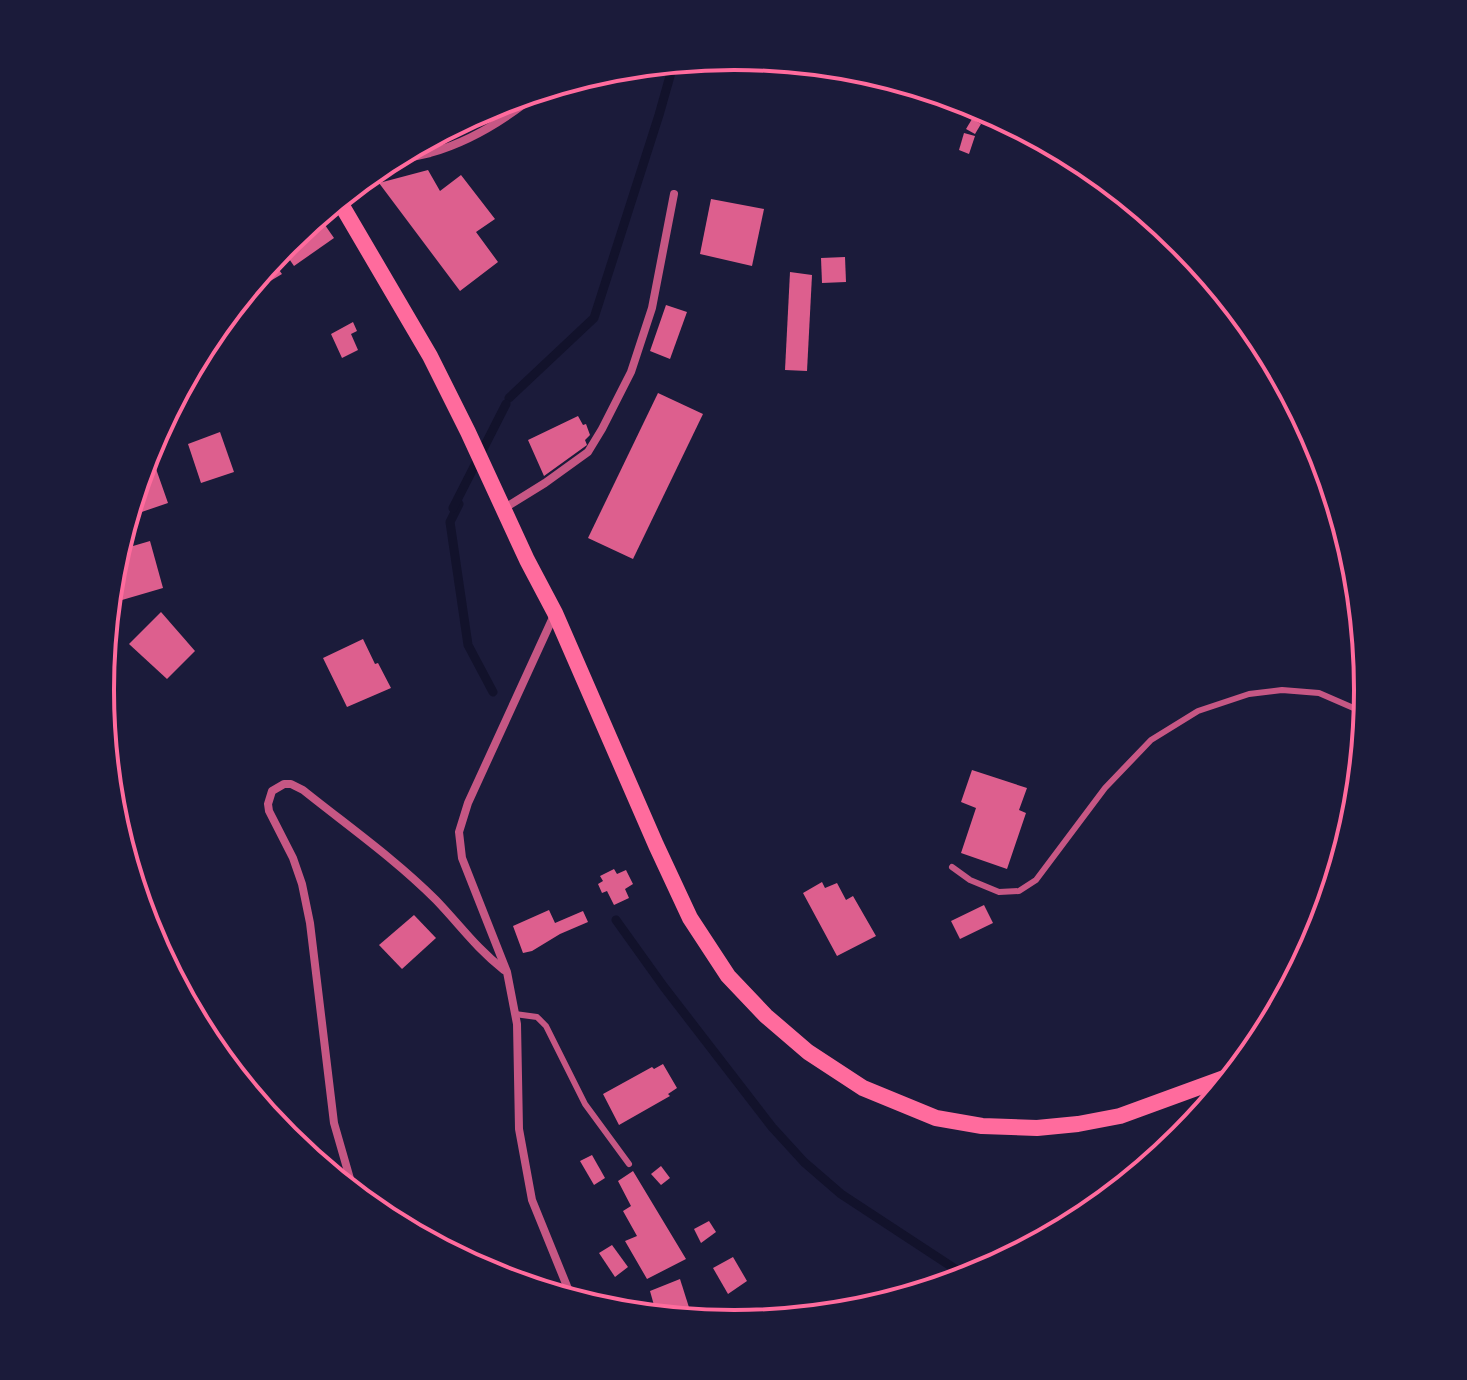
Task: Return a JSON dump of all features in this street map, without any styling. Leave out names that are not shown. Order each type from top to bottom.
[{"type":"main road","points":[[344,208],[430,356],[468,432],[555,613],[690,918],[728,976],[766,1016],[808,1052],[863,1088],[936,1118],[982,1126],[1037,1128],[1120,1116],[1213,1082]]},
{"type":"street","points":[[421,155],[463,141],[520,108]]},
{"type":"street","points":[[503,509],[588,452],[602,429],[631,372],[652,308],[674,194]]},
{"type":"street","points":[[555,613],[468,803],[459,832],[462,858],[507,972],[517,1024],[519,1129],[532,1200],[567,1287]]},
{"type":"street","points":[[349,1176],[334,1123],[310,923],[293,858],[269,811],[272,791],[291,784],[303,790],[396,864],[436,900],[483,954],[507,972]]},
{"type":"lane","points":[[952,867],[970,880],[999,892],[1019,891],[1036,880],[1105,788],[1151,740],[1198,711],[1249,694],[1282,690],[1319,693],[1353,708]]},
{"type":"lane","points":[[515,1014],[537,1017],[546,1026],[585,1104],[629,1164]]},
{"type":"building","points":[[972,119],[981,124],[975,134],[966,129]]},
{"type":"building","points":[[964,133],[975,136],[969,154],[959,150]]},
{"type":"building","points":[[428,170],[440,191],[461,175],[495,219],[476,232],[498,262],[460,291],[379,183]]},
{"type":"building","points":[[711,199],[764,209],[752,266],[700,254]]},
{"type":"building","points":[[325,224],[334,238],[294,266],[289,258]]},
{"type":"building","points":[[845,257],[846,282],[822,283],[821,258]]},
{"type":"building","points":[[278,269],[282,274],[264,285]]},
{"type":"building","points":[[790,272],[812,275],[807,371],[785,370]]},
{"type":"building","points":[[666,305],[687,312],[670,359],[650,351]]},
{"type":"building","points":[[353,322],[357,331],[351,334],[358,350],[342,358],[331,334]]},
{"type":"building","points":[[658,393],[703,414],[633,559],[588,538]]},
{"type":"building","points":[[578,416],[583,425],[586,424],[590,435],[585,440],[587,445],[544,476],[528,440]]},
{"type":"building","points":[[220,432],[234,472],[201,483],[188,444]]},
{"type":"building","points":[[155,467],[168,503],[140,513]]},
{"type":"building","points":[[150,541],[163,588],[122,600],[125,569],[131,547]]},
{"type":"building","points":[[161,612],[195,651],[167,679],[129,644]]},
{"type":"building","points":[[363,639],[391,688],[347,707],[323,658]]},
{"type":"building","points":[[972,770],[1027,788],[1019,810],[1026,813],[1007,869],[961,853],[976,808],[961,802]]},
{"type":"building","points":[[614,869],[617,874],[626,870],[633,884],[625,889],[629,898],[614,905],[607,891],[602,893],[598,884],[603,881],[600,876]]},
{"type":"building","points":[[822,882],[825,888],[837,883],[846,900],[853,896],[876,936],[837,956],[803,893]]},
{"type":"building","points":[[984,905],[993,923],[960,939],[951,921]]},
{"type":"building","points":[[549,910],[555,923],[583,911],[588,922],[523,953],[513,926]]},
{"type":"building","points":[[414,915],[436,938],[402,969],[379,945]]},
{"type":"building","points":[[663,1064],[677,1088],[668,1094],[670,1096],[619,1125],[603,1094]]},
{"type":"building","points":[[592,1155],[605,1178],[594,1185],[580,1161]]},
{"type":"building","points":[[661,1166],[670,1178],[661,1185],[651,1174]]},
{"type":"building","points":[[633,1171],[686,1259],[647,1279],[625,1241],[637,1236],[623,1211],[631,1206],[618,1181]]},
{"type":"building","points":[[709,1221],[716,1232],[701,1243],[694,1229]]},
{"type":"building","points":[[612,1245],[628,1267],[615,1277],[599,1253]]},
{"type":"building","points":[[733,1257],[747,1281],[728,1294],[713,1268]]},
{"type":"building","points":[[680,1279],[689,1309],[654,1305],[650,1291]]},
{"type":"waterway","points":[[509,398],[594,318],[671,73]]},
{"type":"waterway","points":[[453,508],[506,404]]},
{"type":"waterway","points":[[459,504],[450,522],[468,645],[493,692]]},
{"type":"waterway","points":[[616,920],[772,1127],[804,1162],[841,1194],[955,1269]]}]
